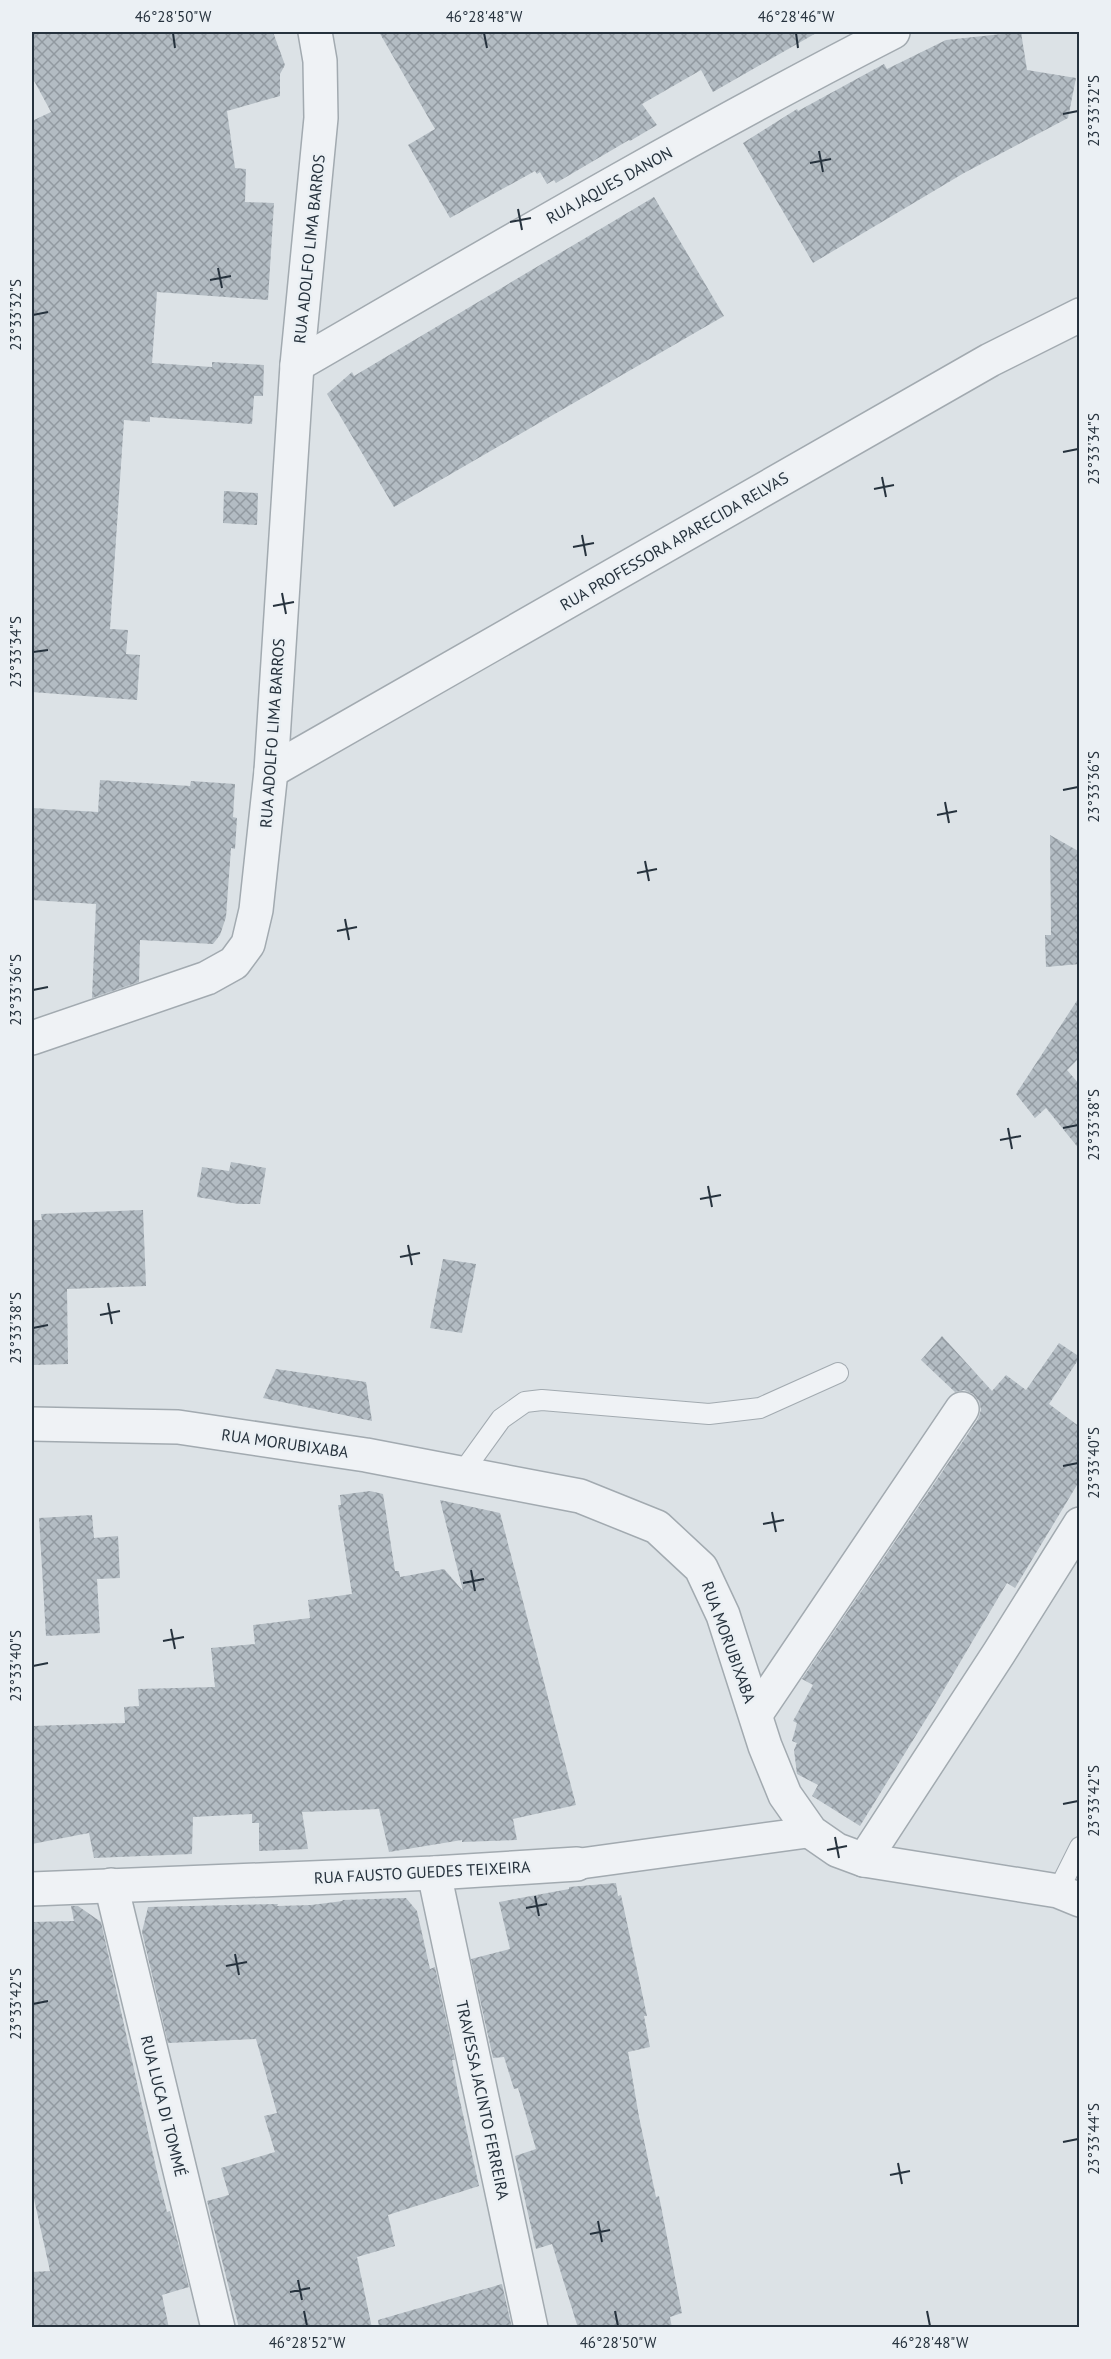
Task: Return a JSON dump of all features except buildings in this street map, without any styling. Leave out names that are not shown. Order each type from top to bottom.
[{"type":"street","name":"RUA ADOLFO LIMA BARROS","points":[[32,1038],[207,978],[234,963],[248,944],[256,910],[271,771],[297,365],[321,118],[320,61],[315,32]]},
{"type":"street","name":"RUA JAQUES DANON","points":[[297,365],[585,198],[778,91],[892,32]]},
{"type":"street","name":"RUA PROFESSORA APARECIDA RELVAS","points":[[271,771],[990,360],[1080,315]]},
{"type":"street","points":[[756,1713],[962,1410]]},
{"type":"street","name":"RUA MORUBIXABA","points":[[32,1424],[178,1427],[366,1455],[580,1496],[657,1527],[701,1568],[723,1615],[765,1746],[785,1796],[811,1832],[837,1850],[864,1860],[1069,1896]]},
{"type":"street","points":[[864,1860],[1006,1643],[1080,1524]]},
{"type":"street","name":"RUA FAUSTO GUEDES TEIXEIRA","points":[[32,1889],[434,1873],[577,1864],[811,1832]]},
{"type":"street","name":"TRAVESSA JACINTO FERREIRA","points":[[434,1873],[531,2328]]},
{"type":"street","name":"RUA LUCA DI TOMMÉ","points":[[111,1885],[218,2328]]},
{"type":"lane","points":[[462,1473],[501,1419],[525,1402],[542,1400],[709,1414],[760,1408],[838,1373]]},
{"type":"lane","points":[[1069,1896],[1080,1847]]}]
